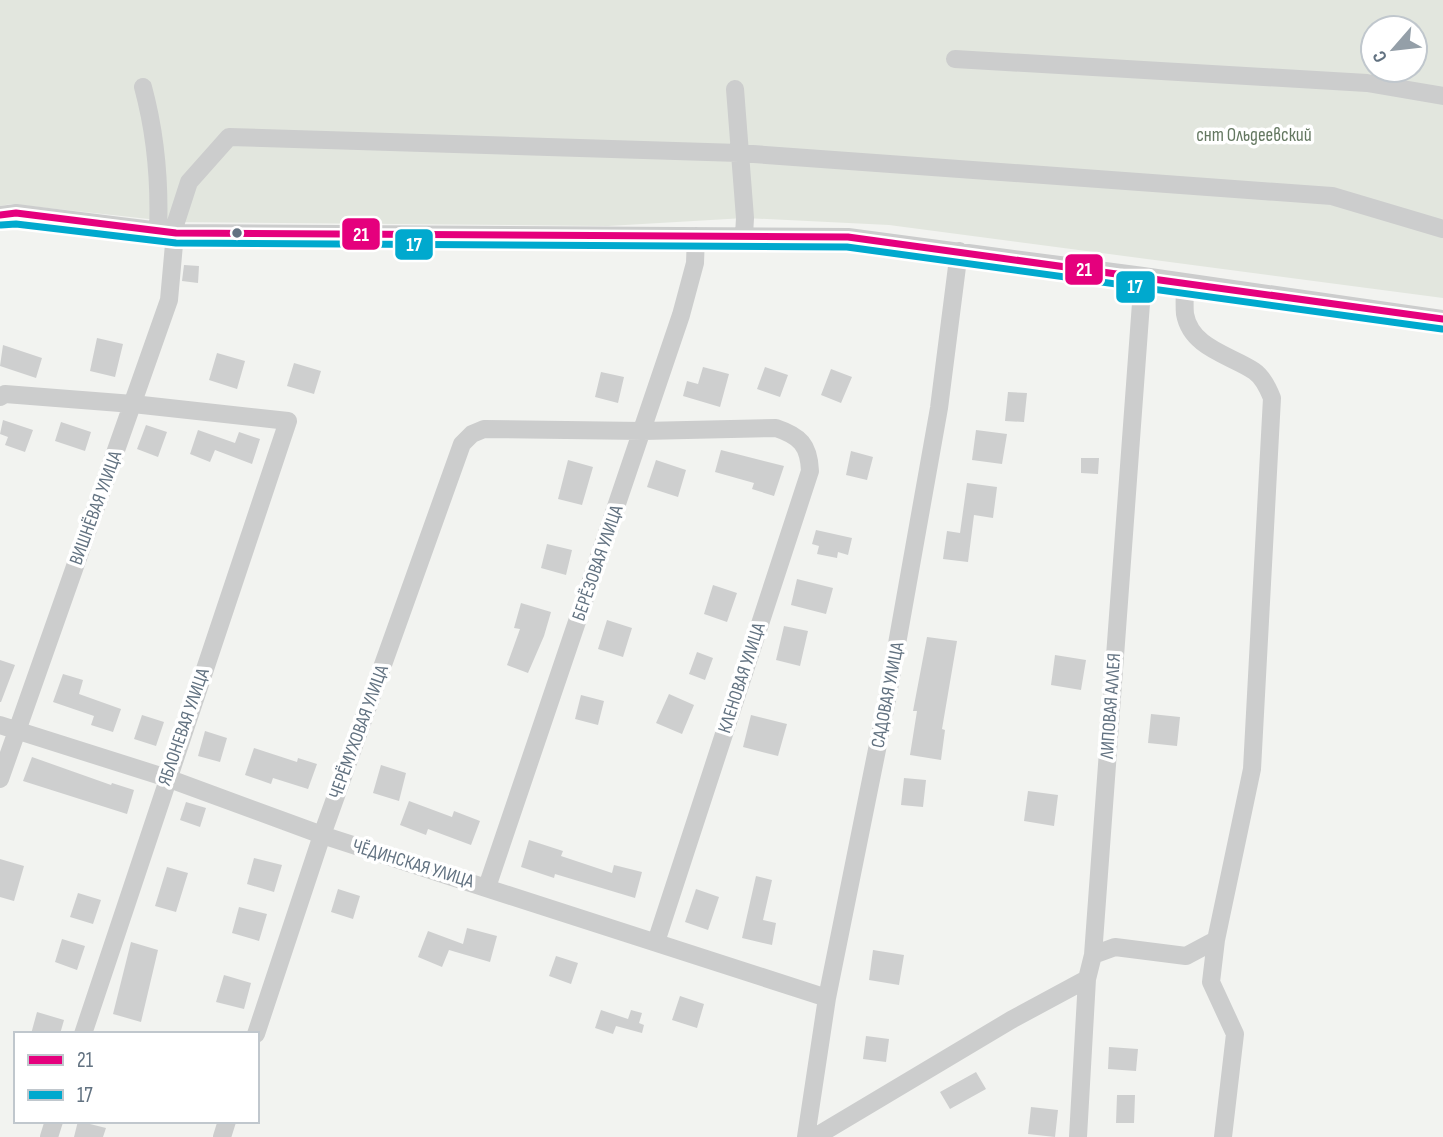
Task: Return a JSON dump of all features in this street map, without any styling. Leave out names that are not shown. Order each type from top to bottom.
[{"type":"street","points":[[955,59],[1367,83],[1443,96]]},
{"type":"street","points":[[143,87],[167,232]]},
{"type":"street","points":[[734,89],[745,218],[744,235]]},
{"type":"street","points":[[167,232],[176,222],[189,182],[229,137],[739,153],[1332,196],[1443,229]]},
{"type":"street","points":[[0,215],[16,213],[167,232],[848,237],[1143,275],[1443,319]]},
{"type":"street","name":"ВИШНЁВАЯ УЛИЦА","points":[[0,779],[8,728],[133,404],[169,300],[167,232]]},
{"type":"street","name":"БЕРЁЗОВАЯ УЛИЦА","points":[[487,887],[643,431],[688,289],[695,262],[696,236]]},
{"type":"street","name":"САДОВАЯ УЛИЦА","points":[[806,1137],[827,998],[887,700],[939,408],[959,251]]},
{"type":"street","name":"ЛИПОВАЯ АЛЛЕЯ","points":[[1079,1137],[1087,979],[1093,955],[1143,275]]},
{"type":"street","points":[[1185,282],[1185,315],[1191,329],[1211,350],[1256,372],[1267,384],[1272,398],[1252,769],[1216,940],[1211,982],[1235,1034],[1223,1137]]},
{"type":"street","points":[[0,397],[5,394],[133,404]]},
{"type":"street","name":"ЯБЛОНЕВАЯ УЛИЦА","points":[[84,1032],[288,421],[133,404]]},
{"type":"street","name":"КЛЕНОВАЯ УЛИЦА","points":[[643,431],[776,428],[793,434],[805,445],[810,457],[810,471],[656,942]]},
{"type":"street","name":"ЧЕРЁМУХОВАЯ УЛИЦА","points":[[257,1032],[322,835],[462,444],[471,434],[484,429],[643,431]]},
{"type":"street","name":"ЧЁДИНСКАЯ УЛИЦА","points":[[8,728],[167,778],[322,835],[827,998]]},
{"type":"street","points":[[1093,955],[1115,947],[1186,956],[1216,940]]},
{"type":"street","points":[[815,1137],[1011,1020],[1087,979]]},
{"type":"green space","name":"снт Ольдеевский","points":[[0,0],[1443,0],[1443,298],[889,225],[745,218],[608,226],[176,222],[11,204],[0,206]]},
{"type":"building","points":[[184,265],[199,266],[198,283],[182,281]]},
{"type":"building","points":[[97,338],[123,344],[115,377],[90,371]]},
{"type":"building","points":[[3,345],[42,358],[36,378],[0,366]]},
{"type":"building","points":[[217,353],[245,361],[237,389],[209,380]]},
{"type":"building","points":[[294,363],[321,371],[314,394],[287,386]]},
{"type":"building","points":[[703,367],[729,374],[720,407],[683,396],[687,381],[698,384]]},
{"type":"building","points":[[765,367],[788,375],[780,397],[757,389]]},
{"type":"building","points":[[831,369],[852,377],[841,403],[821,395]]},
{"type":"building","points":[[601,372],[624,377],[618,403],[595,397]]},
{"type":"building","points":[[1008,392],[1027,393],[1024,422],[1005,421]]},
{"type":"building","points":[[3,420],[33,430],[25,452],[5,445],[8,437],[0,434]]},
{"type":"building","points":[[61,422],[91,432],[85,451],[55,441]]},
{"type":"building","points":[[146,425],[167,432],[158,457],[137,449]]},
{"type":"building","points":[[198,430],[235,443],[239,432],[260,439],[252,464],[215,450],[210,462],[190,454]]},
{"type":"building","points":[[976,430],[1007,434],[1002,464],[972,460]]},
{"type":"building","points":[[721,450],[784,466],[774,496],[752,489],[754,483],[715,472]]},
{"type":"building","points":[[851,451],[873,457],[867,480],[846,475]]},
{"type":"building","points":[[1081,458],[1099,458],[1098,474],[1081,473]]},
{"type":"building","points":[[568,460],[593,467],[582,505],[558,499]]},
{"type":"building","points":[[656,460],[686,470],[678,497],[647,487]]},
{"type":"building","points":[[967,483],[997,487],[993,518],[974,515],[968,562],[943,559],[947,531],[960,533]]},
{"type":"building","points":[[816,530],[852,538],[848,555],[838,552],[837,558],[817,554],[819,546],[812,544]]},
{"type":"building","points":[[547,544],[572,550],[566,575],[541,568]]},
{"type":"building","points":[[797,579],[833,588],[826,614],[791,605]]},
{"type":"building","points":[[713,585],[737,593],[727,622],[704,614]]},
{"type":"building","points":[[521,603],[551,612],[528,673],[507,665],[520,629],[514,628]]},
{"type":"building","points":[[607,620],[632,628],[623,657],[598,649]]},
{"type":"building","points":[[784,626],[808,631],[800,666],[776,660]]},
{"type":"building","points":[[927,637],[957,641],[942,729],[945,730],[941,760],[910,755],[917,711],[913,711]]},
{"type":"building","points":[[697,652],[713,658],[705,680],[689,674]]},
{"type":"building","points":[[1055,655],[1086,660],[1081,690],[1051,685]]},
{"type":"building","points":[[0,660],[15,665],[1,702],[0,702]]},
{"type":"building","points":[[63,674],[83,680],[79,694],[121,709],[113,732],[91,725],[94,716],[53,702]]},
{"type":"building","points":[[669,694],[694,705],[682,734],[656,723]]},
{"type":"building","points":[[581,695],[604,701],[598,725],[575,719]]},
{"type":"building","points":[[1151,714],[1180,717],[1177,746],[1148,743]]},
{"type":"building","points":[[142,715],[164,722],[156,746],[134,739]]},
{"type":"building","points":[[751,715],[787,724],[778,756],[743,747]]},
{"type":"building","points":[[205,731],[227,738],[220,762],[198,756]]},
{"type":"building","points":[[254,748],[297,762],[298,758],[317,764],[308,789],[273,778],[271,784],[245,775]]},
{"type":"building","points":[[32,757],[111,785],[112,783],[134,790],[127,814],[23,781]]},
{"type":"building","points":[[381,765],[406,773],[399,801],[373,793]]},
{"type":"building","points":[[904,778],[926,780],[923,807],[901,805]]},
{"type":"building","points":[[1028,791],[1058,795],[1054,826],[1024,821]]},
{"type":"building","points":[[409,801],[452,817],[454,811],[480,821],[471,845],[428,829],[426,835],[400,825]]},
{"type":"building","points":[[186,802],[206,808],[200,827],[180,820]]},
{"type":"building","points":[[529,840],[563,851],[561,856],[612,873],[614,865],[642,872],[635,898],[555,874],[554,878],[521,867]]},
{"type":"building","points":[[254,858],[282,865],[274,892],[247,884]]},
{"type":"building","points":[[0,859],[24,866],[14,901],[0,897]]},
{"type":"building","points":[[167,867],[188,873],[176,912],[155,906]]},
{"type":"building","points":[[756,876],[772,880],[763,920],[776,923],[772,945],[742,938]]},
{"type":"building","points":[[338,889],[360,896],[353,919],[331,912]]},
{"type":"building","points":[[696,889],[719,897],[708,930],[685,922]]},
{"type":"building","points":[[78,893],[101,900],[93,924],[70,917]]},
{"type":"building","points":[[239,907],[267,914],[259,941],[232,933]]},
{"type":"building","points":[[467,928],[497,936],[490,962],[449,950],[442,967],[418,957],[428,931],[463,944]]},
{"type":"building","points":[[62,939],[85,946],[77,970],[55,962]]},
{"type":"building","points":[[131,942],[158,950],[141,1022],[113,1014]]},
{"type":"building","points":[[873,950],[904,955],[899,985],[869,980]]},
{"type":"building","points":[[556,956],[578,963],[571,984],[549,976]]},
{"type":"building","points":[[224,975],[251,983],[244,1009],[216,1002]]},
{"type":"building","points":[[680,996],[704,1004],[697,1028],[672,1020]]},
{"type":"building","points":[[601,1010],[628,1019],[631,1010],[642,1013],[639,1023],[644,1025],[642,1033],[616,1026],[613,1034],[595,1028]]},
{"type":"building","points":[[37,1012],[64,1020],[61,1032],[32,1032]]},
{"type":"building","points":[[866,1036],[889,1039],[886,1062],[863,1059]]},
{"type":"building","points":[[1109,1047],[1138,1049],[1136,1071],[1108,1069]]},
{"type":"building","points":[[976,1072],[986,1089],[950,1109],[940,1092]]},
{"type":"building","points":[[1117,1095],[1135,1095],[1134,1123],[1116,1123]]},
{"type":"building","points":[[1031,1107],[1058,1110],[1055,1137],[1028,1134]]},
{"type":"building","points":[[78,1123],[106,1128],[103,1137],[74,1137]]},
{"type":"transit line","name":"21","points":[[0,215],[16,213],[176,233],[848,237],[1443,319]]},
{"type":"transit line","name":"17","points":[[1,225],[16,224],[176,243],[847,247],[1442,329]]}]
